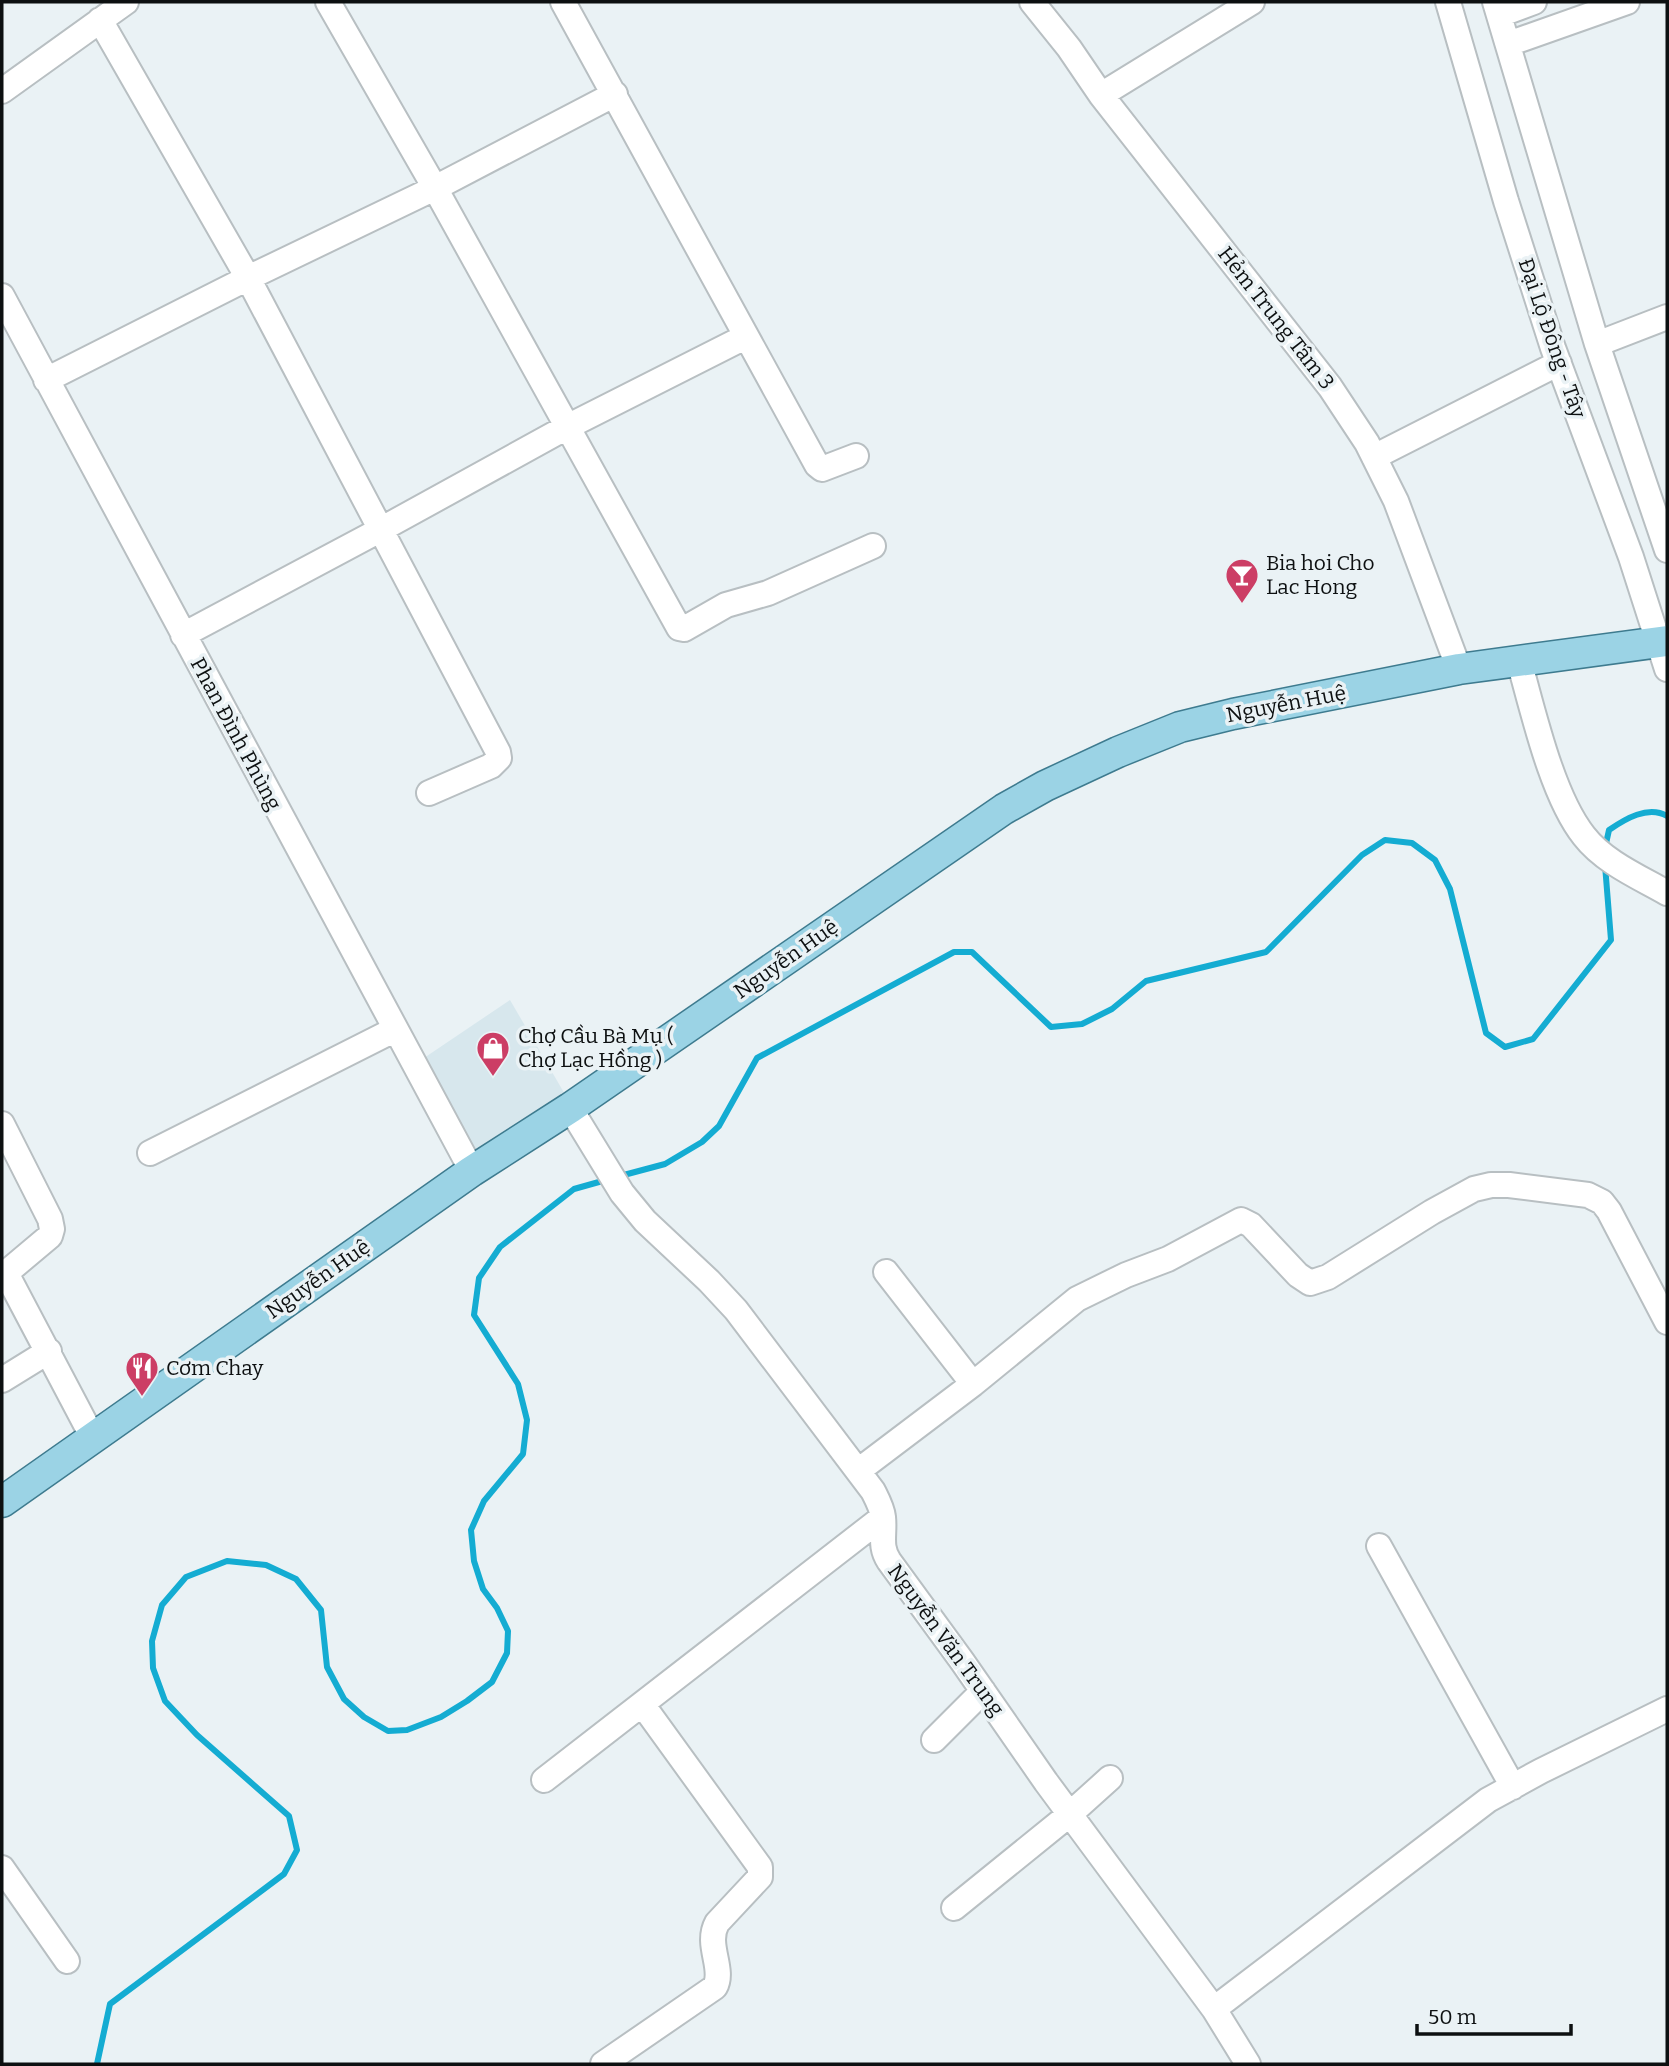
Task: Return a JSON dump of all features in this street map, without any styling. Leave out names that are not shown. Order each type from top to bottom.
[{"type":"main road","name":"Nguyễn Huệ","points":[[2,1502],[472,1171],[570,1108],[1004,809],[1045,786],[1180,727],[1233,714],[1459,669],[1519,661],[1664,651]]},
{"type":"street","points":[[2,91],[126,2]]},
{"type":"street","points":[[328,2],[435,188],[679,628],[684,629],[726,605],[768,593],[873,546]]},
{"type":"street","points":[[563,2],[817,465],[822,469],[856,456]]},
{"type":"street","name":"Hẻm Trung Tâm 3","points":[[1032,2],[1069,48],[1101,96],[1330,387],[1374,457],[1396,501],[1459,669]]},
{"type":"street","points":[[1101,96],[1252,2]]},
{"type":"street","name":"Đại Lộ Đông - Tây","points":[[1448,2],[1506,201],[1559,363],[1664,651]]},
{"type":"street","points":[[1497,8],[1534,2]]},
{"type":"street","points":[[1508,44],[1627,2]]},
{"type":"street","name":"Đại Lộ Đông - Tây","points":[[1497,8],[1597,344],[1667,550]]},
{"type":"street","points":[[100,20],[248,278],[498,752],[499,758],[491,766],[429,793]]},
{"type":"street","points":[[46,380],[435,188],[615,94]]},
{"type":"street","name":"Phan Đình Phùng","points":[[2,296],[472,1171]]},
{"type":"street","points":[[1597,344],[1667,317]]},
{"type":"street","points":[[183,635],[567,427],[745,337]]},
{"type":"street","points":[[1374,457],[1559,363]]},
{"type":"street","points":[[1519,661],[1544,750],[1560,792],[1584,837],[1608,859],[1667,893]]},
{"type":"street","points":[[150,1153],[394,1030]]},
{"type":"street","name":"Nguyễn Văn Trung","points":[[570,1108],[622,1193],[645,1221],[736,1310],[873,1491],[883,1517],[881,1539],[884,1554],[1214,2009],[1248,2064]]},
{"type":"street","points":[[2,1124],[52,1228],[50,1236],[6,1273],[93,1437]]},
{"type":"street","points":[[858,1471],[973,1384],[1077,1299],[1126,1275],[1168,1259],[1241,1220],[1251,1225],[1298,1275],[1310,1283],[1328,1277],[1474,1189],[1509,1185],[1588,1195],[1602,1202],[1609,1211],[1667,1322]]},
{"type":"street","points":[[886,1272],[973,1384]]},
{"type":"street","points":[[2,1380],[49,1351]]},
{"type":"street","points":[[544,1780],[883,1517]]},
{"type":"street","points":[[1379,1546],[1513,1787]]},
{"type":"street","points":[[934,1740],[983,1691]]},
{"type":"street","points":[[603,2064],[715,1987],[718,1979],[712,1931],[761,1873],[760,1867],[642,1704]]},
{"type":"street","points":[[1214,2009],[1489,1800],[1667,1709]]},
{"type":"street","points":[[954,1908],[1110,1778]]},
{"type":"street","points":[[2,1868],[67,1961]]},
{"type":"shaded area","name":"Chợ Cầu Bà Mụ ( Chợ Lạc Hồng )","points":[[510,1000],[566,1096],[475,1158],[421,1060]]},
{"type":"waterway","points":[[1605,848],[1609,830],[1629,818],[1652,812],[1667,816]]},
{"type":"waterway","points":[[620,1176],[665,1164],[702,1142],[719,1126],[757,1058],[954,952],[972,952],[1051,1027],[1082,1024],[1112,1009],[1146,981],[1266,952],[1362,855],[1385,840],[1412,843],[1435,860],[1450,889],[1486,1033],[1505,1047],[1533,1039],[1611,940],[1605,865]]},
{"type":"waterway","points":[[97,2064],[110,2004],[284,1874],[297,1850],[289,1816],[197,1735],[165,1701],[153,1668],[152,1641],[162,1605],[186,1577],[227,1561],[266,1565],[296,1579],[321,1610],[327,1667],[344,1699],[364,1717],[388,1731],[407,1730],[441,1717],[492,1682],[507,1653],[508,1631],[497,1608],[483,1589],[474,1561],[471,1530],[484,1501],[523,1454],[527,1420],[518,1384],[474,1315],[479,1278],[500,1247],[574,1189],[606,1180]]},
{"type":"place","name":"Bia hoi Cho Lac Hong","points":[[1242,605]]},
{"type":"place","name":"Chợ Cầu Bà Mụ ( Chợ Lạc Hồng )","points":[[493,1078]]},
{"type":"place","name":"Cơm Chay","points":[[142,1398]]}]
